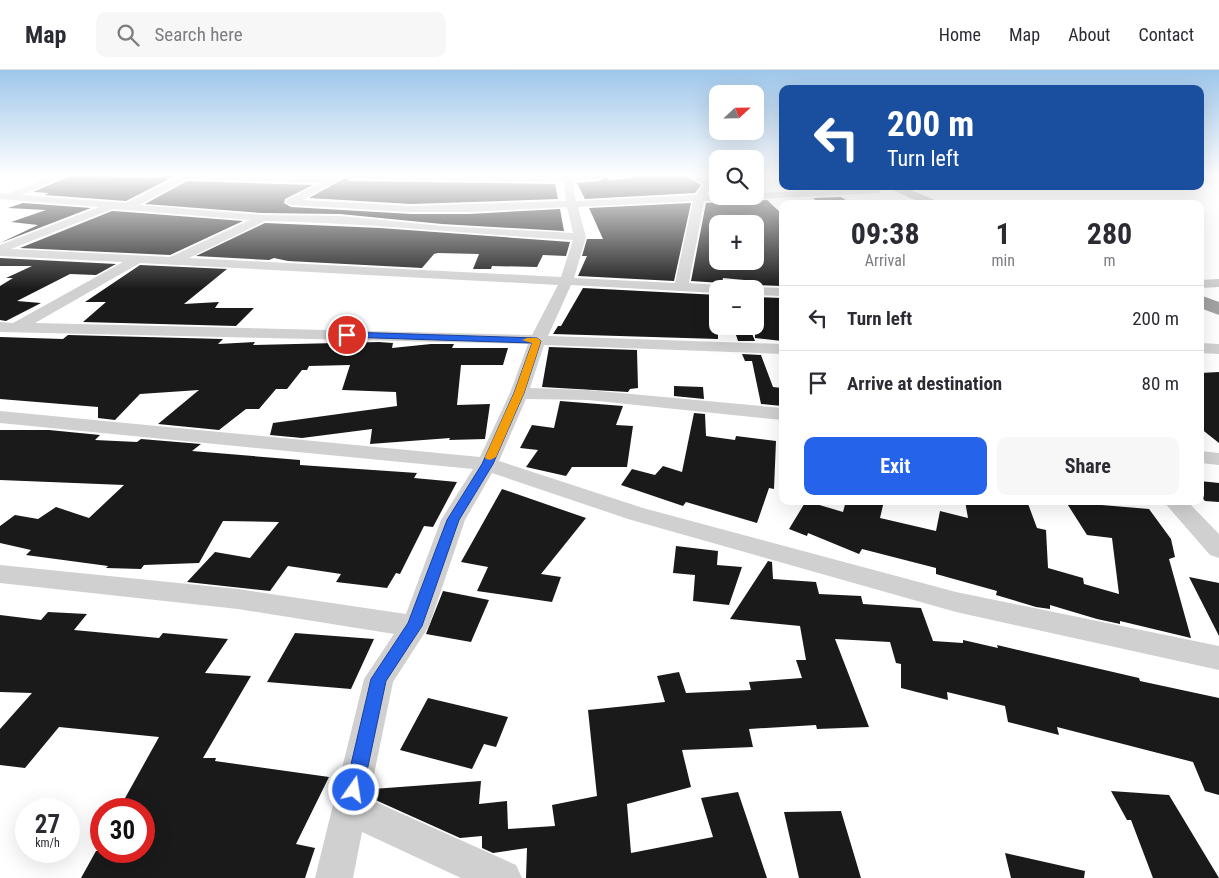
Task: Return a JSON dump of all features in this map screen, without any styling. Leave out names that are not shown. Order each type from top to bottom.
[{"type":"highway","points":[[1204,303],[1219,309]]},
{"type":"highway","points":[[1204,317],[1219,323]]},
{"type":"street","points":[[0,251],[93,214]]},
{"type":"street","points":[[203,214],[262,218],[340,219],[452,230],[580,237]]},
{"type":"street","points":[[172,261],[270,214]]},
{"type":"street","points":[[334,878],[379,679],[415,626],[453,520],[487,464],[519,393],[537,341],[566,282],[580,237],[574,214]]},
{"type":"street","points":[[681,287],[697,214]]},
{"type":"street","points":[[0,251],[136,260],[709,289]]},
{"type":"street","points":[[0,337],[8,327],[136,260]]},
{"type":"street","points":[[1204,284],[1219,284]]},
{"type":"street","points":[[764,291],[779,292]]},
{"type":"street","points":[[8,327],[779,349]]},
{"type":"street","points":[[1204,348],[1219,349]]},
{"type":"street","points":[[519,393],[588,395],[779,414]]},
{"type":"street","points":[[0,417],[487,464],[636,514],[956,602],[1219,658]]},
{"type":"street","points":[[1204,458],[1219,459]]},
{"type":"street","points":[[1178,505],[1219,548]]},
{"type":"street","points":[[0,574],[238,599],[415,626]]},
{"type":"street","points":[[350,808],[503,878]]},
{"type":"building","points":[[35,214],[76,214],[0,243],[38,225],[11,222]]},
{"type":"building","points":[[105,214],[147,214],[243,221],[170,255],[20,248]]},
{"type":"building","points":[[317,214],[561,214],[564,231],[442,224],[340,214]]},
{"type":"building","points":[[592,214],[689,214],[674,281],[578,276],[587,256],[582,256],[587,239],[603,239]]},
{"type":"building","points":[[704,214],[779,214],[779,286],[764,285],[764,280],[723,278],[723,280],[709,280],[709,282],[691,281]]},
{"type":"building","points":[[265,223],[380,228],[570,242],[566,256],[543,255],[537,267],[492,266],[491,269],[473,269],[479,254],[438,253],[434,254],[422,268],[288,261],[274,258],[269,260],[196,256]]},
{"type":"building","points":[[0,258],[116,264],[96,275],[70,274],[17,301],[41,303],[6,321],[0,320],[0,286],[13,278],[6,278],[32,266],[0,266]]},
{"type":"building","points":[[140,265],[227,269],[184,304],[219,302],[215,308],[254,308],[236,326],[83,322],[106,302],[85,302]]},
{"type":"building","points":[[583,288],[709,295],[709,335],[718,335],[718,339],[553,334],[558,326],[561,326]]},
{"type":"building","points":[[764,297],[779,298],[779,341],[755,338],[755,335],[764,335]]},
{"type":"building","points":[[68,335],[223,339],[218,344],[255,342],[253,345],[379,342],[393,343],[392,348],[454,344],[452,348],[508,348],[503,365],[461,365],[457,405],[490,404],[485,439],[449,440],[450,438],[370,444],[372,429],[302,438],[270,435],[273,423],[397,406],[396,392],[342,390],[350,365],[309,366],[307,370],[302,370],[287,389],[276,389],[259,409],[246,409],[219,430],[158,424],[199,390],[140,394],[115,420],[98,418],[98,407],[0,399],[0,337],[63,339]]},
{"type":"building","points":[[736,335],[753,335],[755,341],[738,341]]},
{"type":"building","points":[[549,347],[637,350],[638,388],[630,389],[628,392],[542,387]]},
{"type":"building","points":[[742,354],[761,355],[773,387],[779,388],[779,406],[761,404],[752,361],[745,361]]},
{"type":"building","points":[[1219,372],[1219,443],[1204,431],[1204,373]]},
{"type":"building","points":[[674,386],[703,387],[704,399],[674,396]]},
{"type":"building","points":[[560,401],[623,406],[616,425],[633,426],[627,467],[572,467],[566,476],[526,467],[538,450],[520,448],[532,425],[554,428]]},
{"type":"building","points":[[694,413],[705,414],[706,436],[735,440],[736,436],[776,441],[774,489],[769,488],[757,523],[686,502],[683,506],[621,485],[632,469],[655,475],[663,466],[682,472]]},
{"type":"building","points":[[0,430],[49,430],[100,435],[95,440],[137,442],[141,439],[201,444],[192,451],[300,460],[300,465],[417,473],[414,478],[457,482],[433,527],[424,526],[400,574],[396,573],[387,588],[336,582],[341,574],[288,566],[270,591],[187,582],[215,552],[250,558],[279,522],[223,521],[199,563],[144,565],[141,569],[106,568],[108,566],[26,555],[31,550],[0,543],[0,526],[15,515],[38,519],[56,507],[89,518],[124,485],[0,480]]},
{"type":"building","points":[[1204,481],[1219,483],[1219,502],[1205,501]]},
{"type":"building","points":[[502,489],[586,518],[541,574],[561,577],[552,602],[477,591],[488,567],[461,562]]},
{"type":"building","points":[[804,505],[819,505],[843,512],[845,505],[883,505],[880,518],[936,531],[940,511],[968,518],[966,505],[1028,505],[1037,528],[1046,530],[1048,568],[1083,578],[1084,584],[1119,594],[1112,538],[1087,535],[1068,505],[1102,505],[1149,509],[1171,539],[1175,557],[1169,559],[1191,638],[1120,621],[1120,624],[1097,619],[1050,605],[1050,609],[1036,607],[996,595],[997,591],[936,574],[936,568],[862,549],[859,554],[808,533],[807,536],[789,529]]},
{"type":"building","points":[[676,546],[718,551],[717,565],[742,567],[729,605],[693,601],[695,575],[673,573]]},
{"type":"building","points":[[768,561],[772,562],[773,579],[816,582],[819,594],[861,596],[863,604],[921,608],[933,641],[963,643],[963,640],[998,648],[997,645],[1139,678],[1140,681],[1219,698],[1219,795],[1205,791],[1193,762],[1057,727],[1059,735],[1008,722],[1005,706],[947,692],[948,700],[901,688],[901,664],[896,663],[890,642],[835,639],[869,727],[817,729],[816,725],[749,729],[753,747],[682,750],[691,787],[627,804],[631,853],[713,837],[701,798],[738,792],[767,878],[526,878],[527,848],[493,853],[482,848],[482,836],[460,838],[371,798],[373,789],[481,781],[479,804],[507,801],[508,829],[555,826],[552,805],[597,796],[588,710],[665,702],[657,676],[679,672],[686,693],[751,690],[749,682],[802,678],[796,660],[806,660],[800,626],[730,619]]},
{"type":"building","points":[[1189,577],[1219,583],[1219,636]]},
{"type":"building","points":[[443,591],[489,600],[471,642],[426,634]]},
{"type":"building","points":[[48,612],[87,614],[74,630],[159,638],[163,633],[228,639],[205,673],[251,676],[203,758],[216,758],[215,761],[329,777],[296,844],[315,848],[305,878],[81,878],[90,862],[155,863],[155,798],[125,798],[159,737],[59,727],[25,768],[0,765],[0,729],[32,693],[0,692],[0,615],[41,620]]},
{"type":"building","points":[[295,633],[374,639],[351,689],[267,682]]},
{"type":"building","points":[[428,698],[508,717],[496,747],[484,744],[472,769],[400,750]]},
{"type":"building","points":[[1111,791],[1169,795],[1219,878],[1153,878],[1131,820],[1127,820]]},
{"type":"building","points":[[841,811],[861,878],[799,878],[784,812]]},
{"type":"building","points":[[1005,853],[1085,871],[1084,878],[1011,878]]},
{"type":"slow traffic","points":[[490,457],[519,393],[537,341],[527,340]]},
{"type":"route","points":[[347,335],[537,341],[519,393],[487,464],[453,520],[415,626],[379,679],[354,790]]}]
